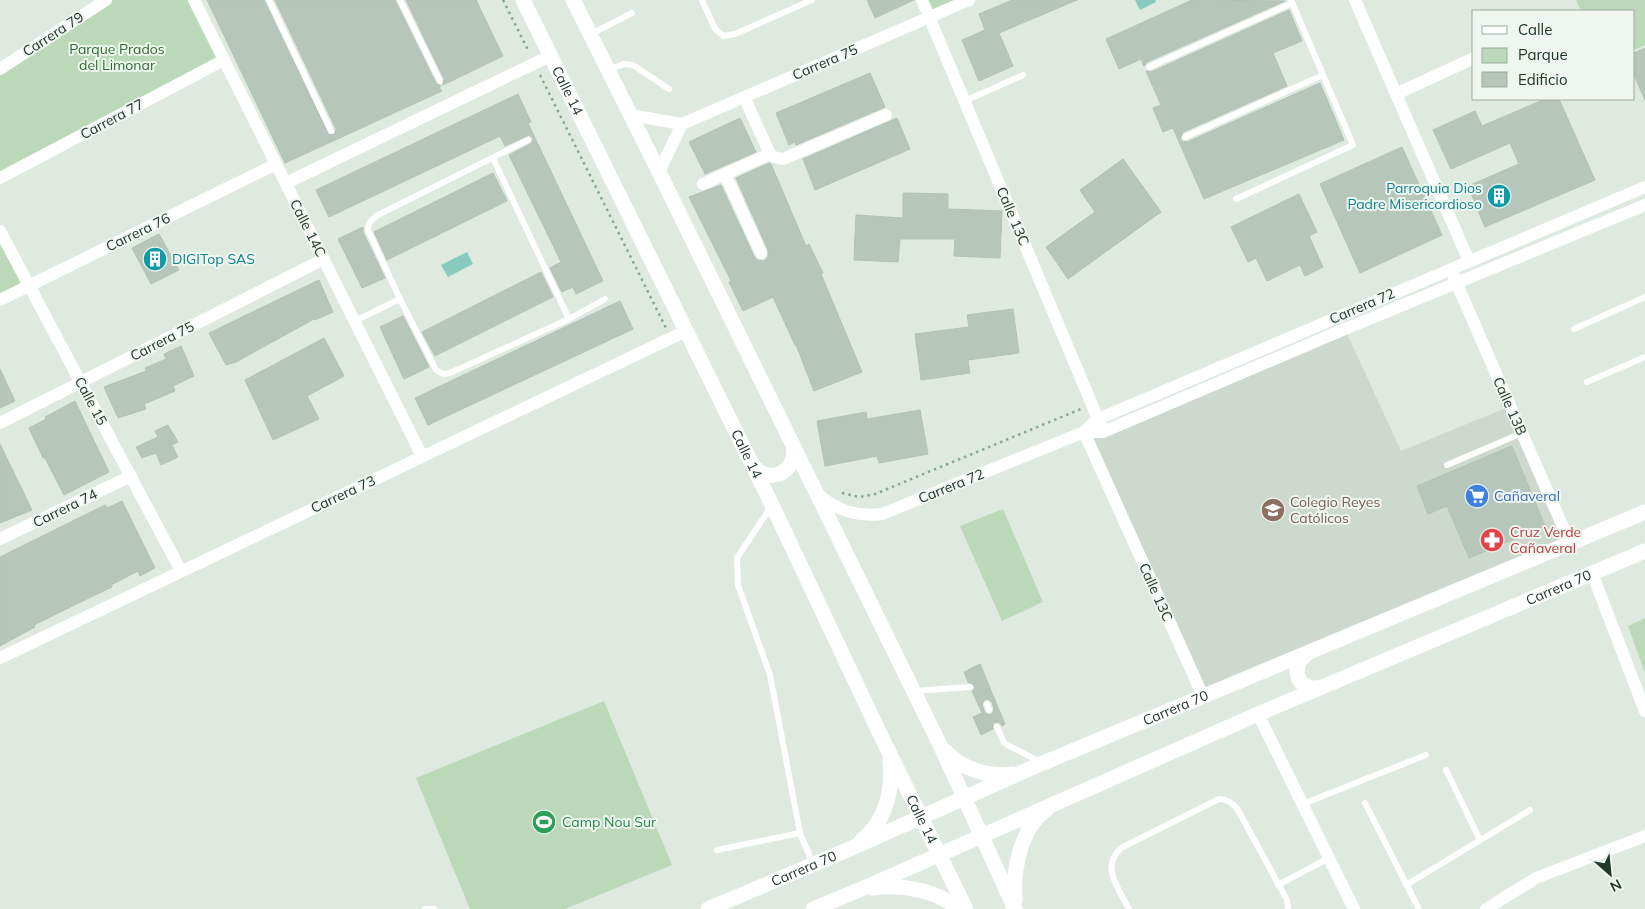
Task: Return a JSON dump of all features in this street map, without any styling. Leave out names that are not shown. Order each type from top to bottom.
[{"type":"street","name":"Carrera 79","points":[[0,69],[106,0]]},
{"type":"street","name":"Calle 14C","points":[[194,0],[422,456]]},
{"type":"street","name":"Calle 14","points":[[523,0],[529,7],[550,56],[772,505],[881,736],[966,909]]},
{"type":"street","points":[[573,0],[818,494],[941,747],[1016,909]]},
{"type":"street","name":"Calle 13C","points":[[922,0],[1103,432]]},
{"type":"street","name":"Carrera 75","points":[[682,124],[969,0]]},
{"type":"street","points":[[1355,0],[1469,260]]},
{"type":"street","points":[[286,183],[550,56]]},
{"type":"street","points":[[1396,94],[1472,59]]},
{"type":"street","name":"Carrera 77","points":[[0,178],[224,60]]},
{"type":"street","points":[[744,97],[770,154],[783,159],[886,115]]},
{"type":"street","points":[[631,115],[682,124],[659,172]]},
{"type":"street","points":[[703,184],[770,154]]},
{"type":"street","name":"Carrera 76","points":[[0,300],[276,164]]},
{"type":"street","points":[[725,174],[761,253]]},
{"type":"street","name":"Carrera 72","points":[[818,494],[832,505],[848,512],[865,515],[882,514],[1084,432],[1098,419],[1450,268],[1645,187]]},
{"type":"street","name":"Carrera 72","points":[[1084,432],[1103,432],[1645,205]]},
{"type":"street","name":"Calle 15","points":[[0,231],[181,571]]},
{"type":"street","name":"Carrera 75","points":[[0,423],[324,259]]},
{"type":"street","name":"Calle 13B","points":[[1450,268],[1570,543]]},
{"type":"street","name":"Carrera 73","points":[[0,658],[686,330]]},
{"type":"street","name":"Calle 13C","points":[[1084,432],[1203,696]]},
{"type":"street","points":[[751,463],[759,472],[764,474],[775,475],[781,473],[793,461],[793,444]]},
{"type":"street","name":"Carrera 74","points":[[0,540],[131,476]]},
{"type":"street","name":"Carrera 70","points":[[708,909],[814,865],[1039,765],[1645,512]]},
{"type":"street","name":"Carrera 70","points":[[813,909],[1258,714],[1645,550]]},
{"type":"street","points":[[1592,573],[1645,711]]},
{"type":"street","points":[[1308,653],[1300,659],[1296,668],[1298,678],[1304,686],[1314,689],[1324,687]]},
{"type":"street","points":[[1258,714],[1354,909]]},
{"type":"street","points":[[845,851],[864,839],[878,822],[888,801],[892,779],[889,756],[881,736]]},
{"type":"street","points":[[941,747],[964,766],[984,773],[1005,775],[1039,765]]},
{"type":"street","points":[[1016,909],[1014,880],[1016,861],[1022,844],[1043,812],[1058,802]]},
{"type":"street","points":[[1486,909],[1536,878],[1645,836]]},
{"type":"street","points":[[859,890],[880,887],[900,887],[919,890],[938,897],[959,909]]},
{"type":"lane","points":[[268,0],[331,131]]},
{"type":"lane","points":[[400,0],[440,81]]},
{"type":"lane","points":[[702,0],[715,30],[723,36],[735,34],[812,0]]},
{"type":"lane","points":[[1149,67],[1291,2],[1353,145],[1236,199]]},
{"type":"lane","points":[[591,34],[632,14]]},
{"type":"lane","points":[[608,70],[624,64],[633,65],[669,89]]},
{"type":"lane","points":[[965,101],[1023,75]]},
{"type":"lane","points":[[1185,136],[1323,75]]},
{"type":"lane","points":[[528,140],[376,216],[369,223],[368,230],[400,299],[436,370],[443,374],[450,373],[569,319],[605,298]]},
{"type":"lane","points":[[493,158],[569,319]]},
{"type":"lane","points":[[1574,329],[1645,297]]},
{"type":"lane","points":[[355,321],[400,299]]},
{"type":"lane","points":[[1587,382],[1645,358]]},
{"type":"lane","points":[[1447,465],[1522,433]]},
{"type":"lane","points":[[772,505],[737,558],[738,585],[770,675],[800,833],[814,865]]},
{"type":"lane","points":[[914,692],[970,687]]},
{"type":"lane","points":[[997,727],[1004,743],[1039,765]]},
{"type":"lane","points":[[1303,804],[1426,754]]},
{"type":"lane","points":[[1446,770],[1480,840]]},
{"type":"lane","points":[[1129,909],[1110,867],[1116,853],[1121,848],[1219,799],[1226,799],[1238,810],[1287,900],[1288,909]]},
{"type":"lane","points":[[1364,803],[1419,909]]},
{"type":"lane","points":[[1406,885],[1530,810]]},
{"type":"lane","points":[[717,850],[800,833]]},
{"type":"lane","points":[[1278,885],[1329,858]]},
{"type":"lane","points":[[425,909],[434,909]]},
{"type":"path","points":[[503,0],[671,338]]},
{"type":"path","points":[[840,493],[859,497],[875,494],[1092,405]]},
{"type":"shaded area","name":"Colegio Reyes Católicos","points":[[1345,329],[1401,451],[1511,406],[1570,543],[1203,696],[1084,432],[1103,432]]},
{"type":"green space","name":"Parque Prados del Limonar","points":[[106,0],[194,0],[224,60],[0,178],[0,69]]},
{"type":"green space","points":[[922,0],[969,0],[929,17]]},
{"type":"green space","points":[[1576,0],[1645,0],[1645,45],[1635,50],[1635,10],[1581,10]]},
{"type":"green space","points":[[0,231],[29,286],[0,300]]},
{"type":"green space","points":[[1003,509],[1043,602],[1002,621],[960,526]]},
{"type":"green space","points":[[1645,618],[1645,673],[1628,626]]},
{"type":"green space","name":"Camp Nou Sur","points":[[604,701],[672,865],[565,909],[470,909],[416,778]]},
{"type":"water","points":[[1135,0],[1155,0],[1156,2],[1140,10]]},
{"type":"water","points":[[467,252],[473,264],[448,277],[441,265]]},
{"type":"building","points":[[207,0],[264,0],[329,135],[335,134],[336,129],[275,0],[395,0],[436,83],[441,86],[439,87],[442,91],[285,163]]},
{"type":"building","points":[[406,0],[476,0],[503,56],[443,85],[444,79]]},
{"type":"building","points":[[867,0],[914,0],[875,18]]},
{"type":"building","points":[[1012,0],[1077,0],[999,33],[1013,66],[979,81],[962,40],[985,30],[979,14]]},
{"type":"building","points":[[1192,0],[1285,1],[1147,62],[1144,66],[1141,59],[1119,69],[1106,39]]},
{"type":"building","points":[[1289,10],[1302,41],[1273,53],[1287,86],[1183,132],[1180,139],[1187,142],[1320,83],[1344,140],[1204,199],[1173,128],[1163,132],[1153,108],[1161,105],[1146,71],[1151,72]]},
{"type":"building","points":[[1645,48],[1645,100],[1635,77],[1635,53]]},
{"type":"building","points":[[870,73],[885,107],[796,145],[795,142],[789,145],[776,113]]},
{"type":"building","points":[[518,94],[531,122],[528,123],[603,281],[576,294],[573,287],[562,292],[550,268],[561,262],[509,155],[532,143],[533,138],[529,135],[505,146],[500,136],[329,217],[316,190]]},
{"type":"building","points":[[1543,100],[1559,100],[1595,180],[1485,227],[1468,186],[1519,164],[1510,143],[1451,169],[1433,130],[1475,111],[1482,126]]},
{"type":"building","points":[[740,118],[756,152],[705,174],[689,142]]},
{"type":"building","points":[[897,118],[910,149],[815,190],[803,159]]},
{"type":"building","points":[[1402,147],[1442,235],[1360,273],[1320,184]]},
{"type":"building","points":[[1123,159],[1161,212],[1068,279],[1046,247],[1095,212],[1080,190]]},
{"type":"building","points":[[769,163],[806,246],[809,244],[823,273],[821,274],[862,372],[814,391],[796,345],[773,297],[743,311],[729,282],[731,281],[689,197],[721,185],[754,256],[757,260],[764,261],[768,257],[768,250],[736,178]]},
{"type":"building","points":[[493,173],[507,201],[387,260],[374,232]]},
{"type":"building","points":[[903,193],[948,194],[948,209],[1002,211],[1000,258],[954,256],[955,239],[900,239],[898,262],[854,260],[856,215],[903,218]]},
{"type":"building","points":[[1299,194],[1317,232],[1309,236],[1323,267],[1305,276],[1300,265],[1267,281],[1256,258],[1248,262],[1231,227]]},
{"type":"building","points":[[363,227],[363,232],[385,278],[362,288],[338,239]]},
{"type":"building","name":"DIGITop SAS","points":[[159,234],[179,270],[151,284],[132,248]]},
{"type":"building","points":[[541,272],[553,297],[435,356],[422,332]]},
{"type":"building","points":[[319,280],[333,312],[314,319],[236,362],[226,365],[209,333]]},
{"type":"building","points":[[620,301],[633,329],[428,425],[415,398]]},
{"type":"building","points":[[1013,309],[1019,353],[968,360],[970,373],[921,380],[915,334],[969,327],[967,315]]},
{"type":"building","points":[[403,316],[429,367],[404,379],[380,327]]},
{"type":"building","points":[[324,338],[344,376],[307,396],[319,419],[273,440],[245,380]]},
{"type":"building","points":[[181,346],[194,376],[173,386],[175,391],[144,404],[146,409],[118,418],[104,387],[146,371],[145,368],[166,359],[164,354]]},
{"type":"building","points":[[0,369],[15,401],[0,408]]},
{"type":"building","points":[[75,401],[109,472],[64,495],[29,428]]},
{"type":"building","points":[[920,410],[928,454],[879,463],[877,456],[825,466],[817,421],[866,412],[867,419]]},
{"type":"building","points":[[168,425],[178,442],[172,445],[178,457],[161,465],[156,453],[142,458],[136,447],[158,437],[155,431]]},
{"type":"building","points":[[0,444],[32,510],[0,523]]},
{"type":"building","name":"Cañaveral","points":[[1512,446],[1545,526],[1469,558],[1447,506],[1428,514],[1417,486]]},
{"type":"building","points":[[122,501],[155,568],[140,576],[138,571],[111,585],[112,587],[34,625],[35,627],[0,646],[0,557],[105,505],[107,508]]},
{"type":"building","points":[[980,664],[1005,724],[1002,726],[1000,723],[995,722],[993,729],[981,735],[973,717],[982,713],[972,691],[975,689],[974,685],[968,682],[964,672]],"holes":[[[988,699],[992,702],[994,709],[990,715],[985,713],[982,705],[984,700]]]},
{"type":"place","name":"Parroquia Dios Padre Misericordioso","points":[[1499,196]]},
{"type":"place","name":"DIGITop SAS","points":[[155,259]]},
{"type":"place","name":"Cañaveral","points":[[1477,496]]},
{"type":"place","name":"Colegio Reyes Católicos","points":[[1273,510]]},
{"type":"place","name":"Cruz Verde Cañaveral","points":[[1492,540]]},
{"type":"place","name":"Camp Nou Sur","points":[[544,822]]}]
